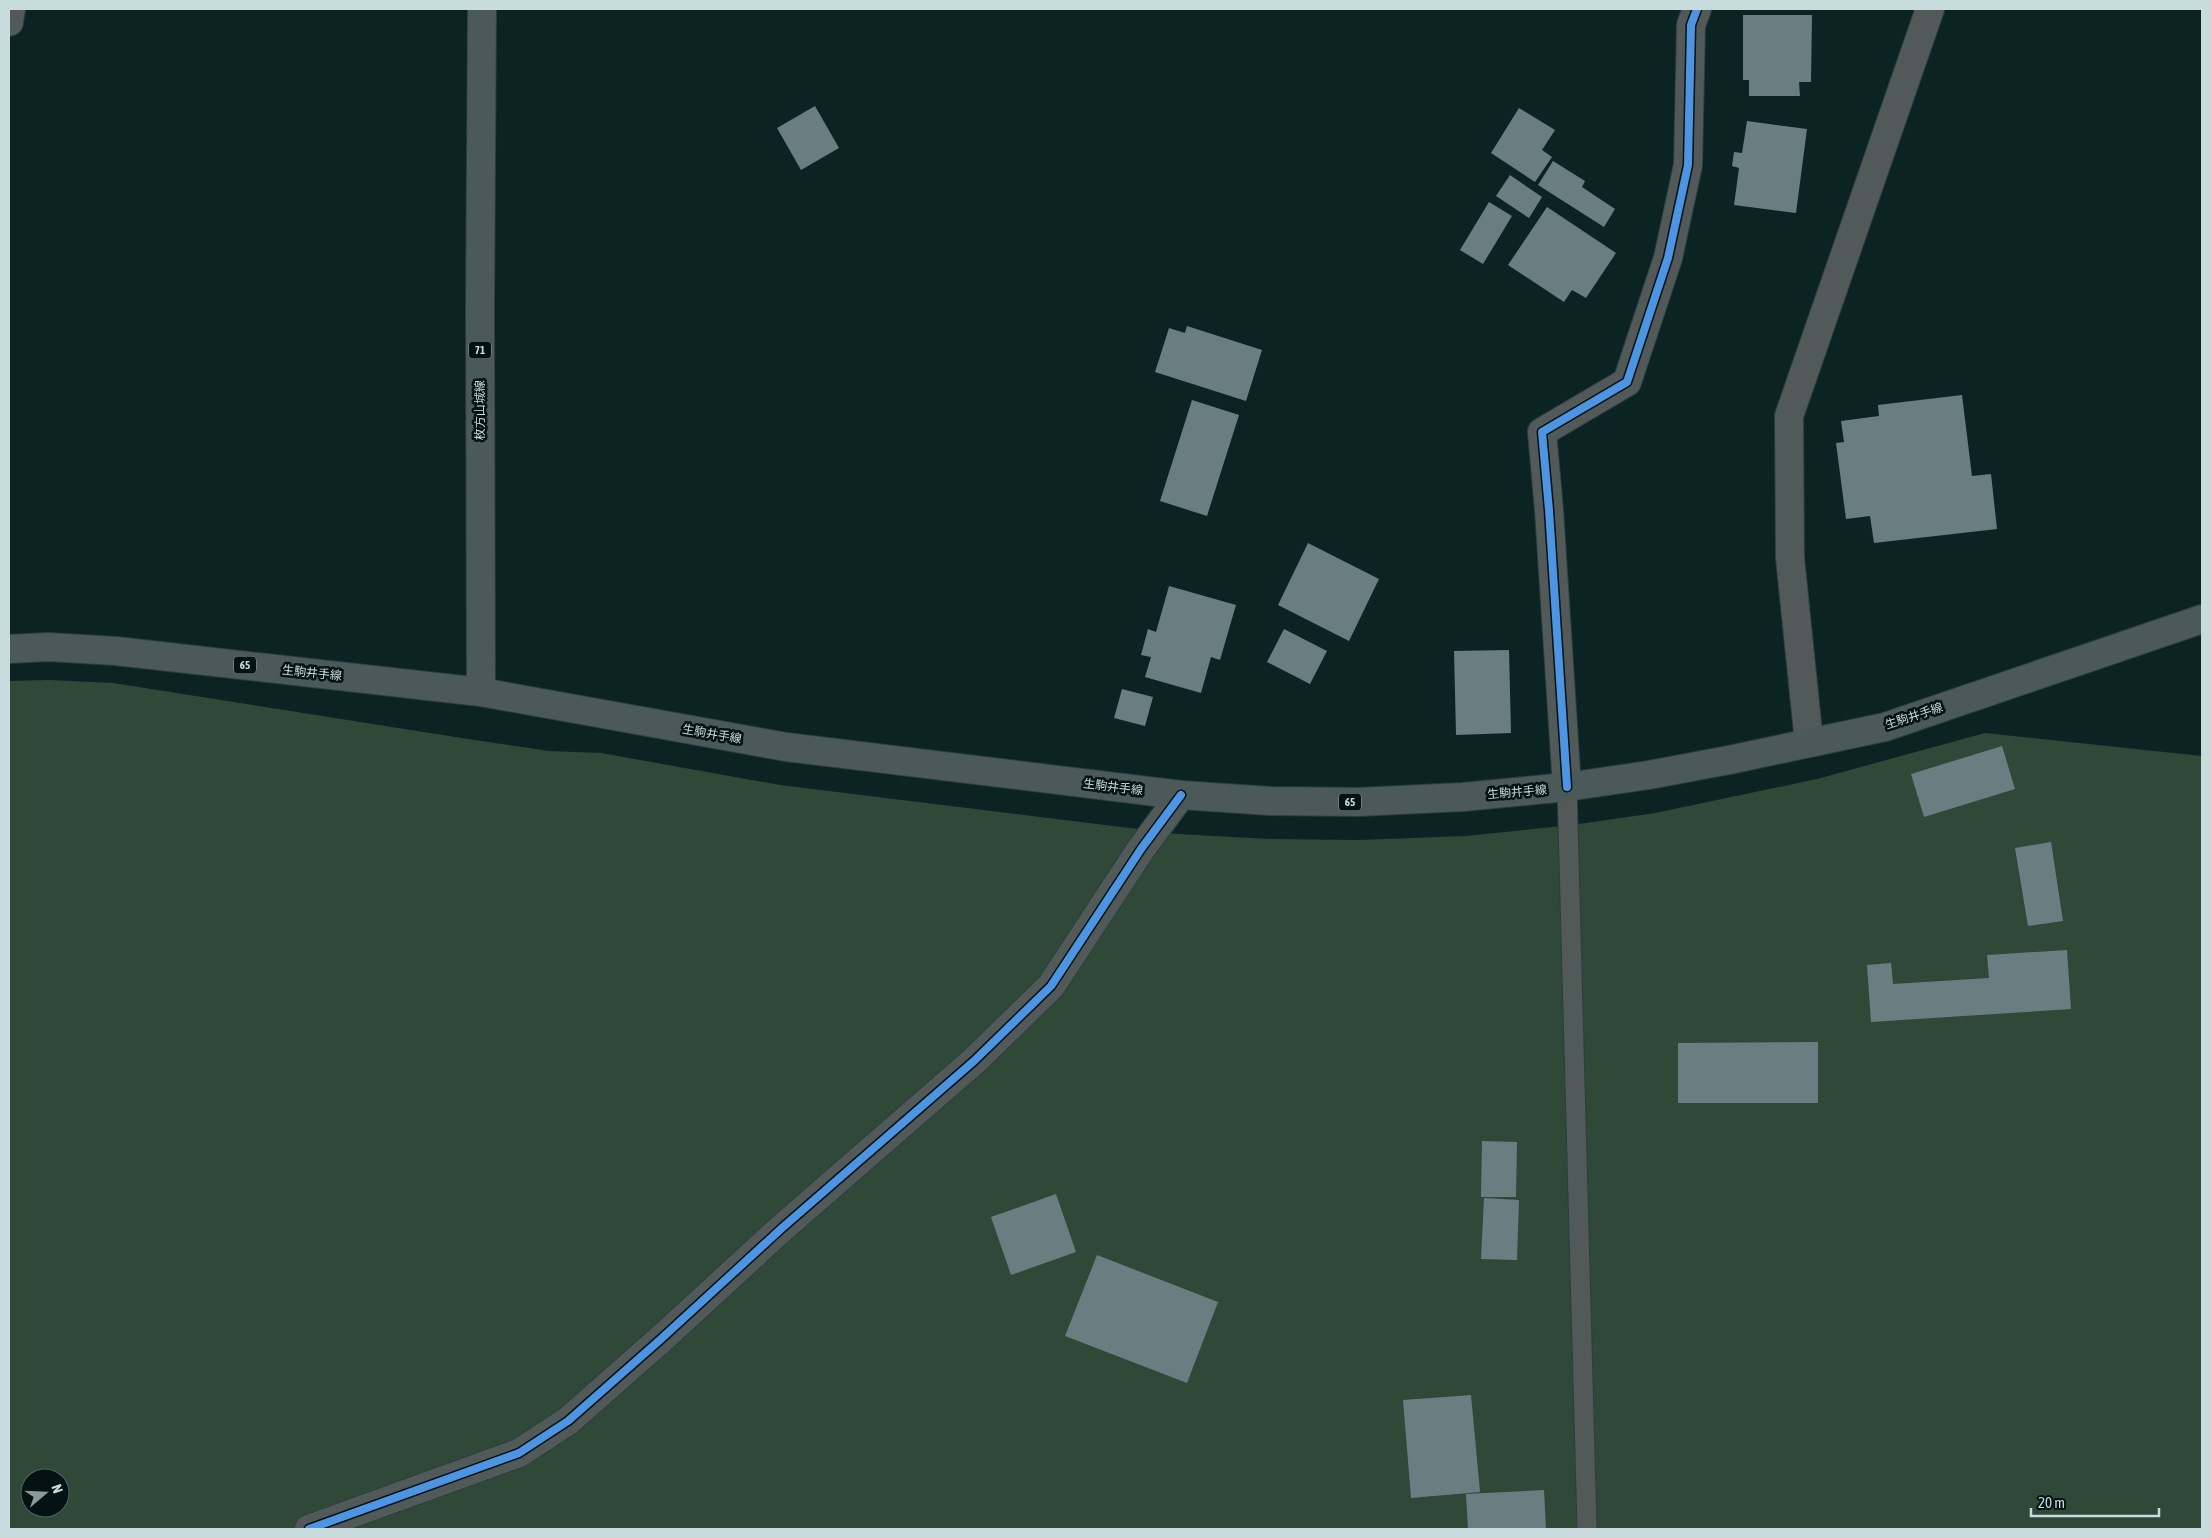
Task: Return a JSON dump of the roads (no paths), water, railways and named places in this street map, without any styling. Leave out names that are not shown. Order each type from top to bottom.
[{"type":"main road","name":"枚方山城線","points":[[481,692],[480,307],[482,9]]},
{"type":"main road","name":"生駒井手線","points":[[9,649],[48,647],[116,651],[481,692],[786,748],[1181,795],[1270,801],[1358,802],[1463,797],[1567,787],[1649,775],[1885,726],[2202,619]]},
{"type":"street","points":[[9,22],[11,9]]},
{"type":"street","points":[[1567,787],[1550,520],[1542,432],[1627,382],[1668,258],[1688,166],[1691,25],[1697,9]]},
{"type":"street","points":[[1809,742],[1790,558],[1789,416],[1930,9]]},
{"type":"street","points":[[309,1529],[518,1453],[568,1421],[782,1228],[974,1061],[1051,986],[1136,856],[1181,795]]},
{"type":"lane","points":[[1567,787],[1588,1529]]}]
